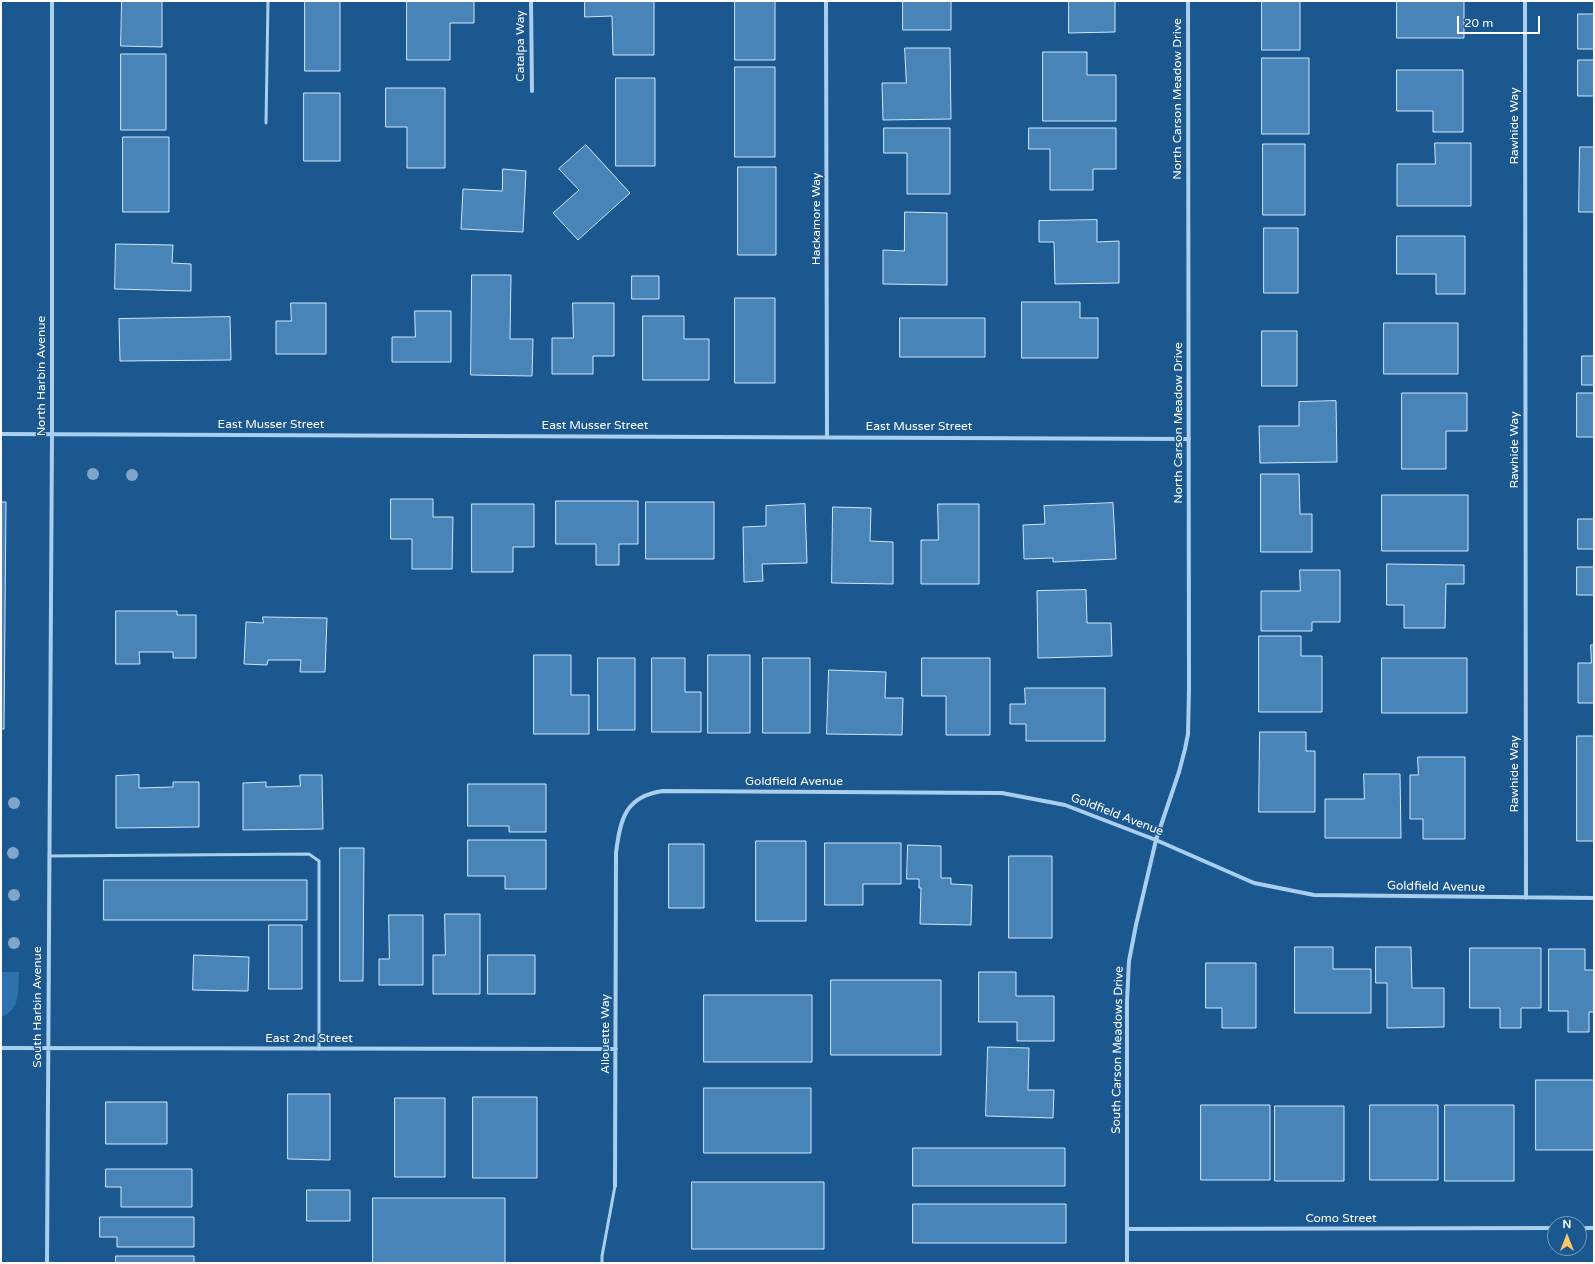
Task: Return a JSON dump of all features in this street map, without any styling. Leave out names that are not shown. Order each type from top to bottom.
[{"type":"street","name":"North Harbin Avenue","points":[[50,751],[52,1]]},
{"type":"street","name":"Catalpa Way","points":[[531,1],[532,91]]},
{"type":"street","name":"Hackamore Way","points":[[826,1],[827,437]]},
{"type":"street","name":"North Carson Meadow Drive","points":[[1156,840],[1179,772],[1188,734],[1188,1]]},
{"type":"street","name":"Rawhide Way","points":[[1525,1],[1526,898]]},
{"type":"street","name":"East Musser Street","points":[[1,434],[1189,438]]},
{"type":"street","name":"South Harbin Avenue","points":[[47,1263],[50,751]]},
{"type":"street","name":"Goldfield Avenue","points":[[630,807],[642,795],[663,791],[1002,793],[1065,805],[1156,840],[1254,883],[1314,895],[1594,898]]},
{"type":"street","name":"Allouette Way","points":[[615,1186],[616,853],[620,827],[623,818],[630,807]]},
{"type":"street","name":"South Carson Meadows Drive","points":[[1127,1263],[1129,961],[1156,840]]},
{"type":"street","name":"East 2nd Street","points":[[1,1048],[616,1050]]},
{"type":"street","name":"Como Street","points":[[1127,1229],[1547,1228]]},
{"type":"lane","points":[[266,123],[268,1]]},
{"type":"lane","points":[[49,856],[309,854],[319,861],[319,1049]]},
{"type":"lane","name":"Allouette Way","points":[[602,1263],[615,1186]]},
{"type":"shaded area","points":[[1,972],[19,972],[18,992],[15,1004],[12,1010],[1,1017]]},
{"type":"building","points":[[122,1],[162,1],[162,47],[121,46]]},
{"type":"building","points":[[305,1],[340,1],[340,71],[305,71]]},
{"type":"building","points":[[407,1],[474,1],[474,23],[450,23],[450,60],[407,60]]},
{"type":"building","points":[[585,1],[654,1],[654,55],[613,55],[612,16],[585,17]]},
{"type":"building","points":[[735,1],[775,1],[775,60],[735,60]]},
{"type":"building","points":[[903,1],[951,1],[951,30],[903,30]]},
{"type":"building","points":[[1069,1],[1115,1],[1115,32],[1069,33]]},
{"type":"building","points":[[1262,1],[1300,1],[1300,50],[1262,50]]},
{"type":"building","points":[[1397,1],[1464,1],[1464,38],[1397,38]]},
{"type":"building","points":[[1578,14],[1594,14],[1594,49],[1578,49]]},
{"type":"building","points":[[905,48],[950,48],[951,119],[883,120],[882,83],[906,83]]},
{"type":"building","points":[[1043,52],[1087,52],[1087,75],[1116,75],[1116,121],[1043,121]]},
{"type":"building","points":[[121,54],[166,54],[166,130],[121,130]]},
{"type":"building","points":[[1262,58],[1309,58],[1309,134],[1262,134]]},
{"type":"building","points":[[1578,60],[1594,60],[1594,96],[1578,96]]},
{"type":"building","points":[[735,67],[775,67],[775,157],[735,157]]},
{"type":"building","points":[[1397,70],[1463,70],[1463,132],[1433,132],[1433,111],[1397,111]]},
{"type":"building","points":[[616,78],[655,78],[655,166],[616,166]]},
{"type":"building","points":[[386,88],[445,88],[445,168],[407,168],[407,127],[386,127]]},
{"type":"building","points":[[304,93],[340,93],[340,161],[304,161]]},
{"type":"building","points":[[884,128],[950,128],[950,194],[907,194],[907,153],[884,153]]},
{"type":"building","points":[[1029,128],[1116,128],[1116,169],[1093,169],[1093,190],[1050,190],[1050,149],[1029,149]]},
{"type":"building","points":[[123,137],[169,137],[169,212],[123,212]]},
{"type":"building","points":[[1435,143],[1471,143],[1471,206],[1397,206],[1397,164],[1435,164]]},
{"type":"building","points":[[1263,144],[1305,144],[1305,215],[1263,215]]},
{"type":"building","points":[[586,145],[630,193],[578,240],[553,213],[579,190],[559,169]]},
{"type":"building","points":[[1580,147],[1594,147],[1594,212],[1579,212]]},
{"type":"building","points":[[738,167],[776,167],[776,255],[738,255]]},
{"type":"building","points":[[503,169],[526,171],[523,232],[461,229],[463,189],[502,191]]},
{"type":"building","points":[[905,212],[947,213],[947,285],[883,284],[883,250],[904,251]]},
{"type":"building","points":[[1097,220],[1097,242],[1119,241],[1119,283],[1055,284],[1054,242],[1039,242],[1039,221]]},
{"type":"building","points":[[1264,228],[1298,228],[1298,293],[1264,293]]},
{"type":"building","points":[[1397,236],[1465,236],[1465,294],[1436,294],[1436,274],[1397,274]]},
{"type":"building","points":[[116,244],[173,245],[172,263],[191,264],[191,291],[115,289]]},
{"type":"building","points":[[472,275],[511,275],[510,339],[533,339],[532,376],[471,375]]},
{"type":"building","points":[[632,276],[659,276],[659,299],[632,299]]},
{"type":"building","points":[[735,298],[775,298],[775,383],[735,383]]},
{"type":"building","points":[[1022,302],[1080,302],[1080,318],[1098,318],[1098,358],[1022,358]]},
{"type":"building","points":[[291,303],[326,303],[326,354],[276,354],[276,321],[291,321]]},
{"type":"building","points":[[573,303],[614,303],[614,356],[593,356],[593,374],[552,374],[552,338],[573,338]]},
{"type":"building","points":[[415,311],[451,311],[451,362],[392,362],[392,337],[415,337]]},
{"type":"building","points":[[643,316],[684,316],[684,339],[709,339],[709,380],[643,380]]},
{"type":"building","points":[[230,317],[231,360],[120,361],[119,319]]},
{"type":"building","points":[[900,318],[985,318],[985,357],[900,357]]},
{"type":"building","points":[[1384,323],[1458,323],[1458,374],[1384,374]]},
{"type":"building","points":[[1262,331],[1297,331],[1297,386],[1262,386]]},
{"type":"building","points":[[1582,356],[1594,356],[1594,385],[1582,385]]},
{"type":"building","points":[[1402,393],[1467,393],[1467,431],[1446,431],[1446,469],[1402,469]]},
{"type":"building","points":[[1577,393],[1594,393],[1594,437],[1577,437]]},
{"type":"building","points":[[1336,401],[1337,462],[1260,463],[1259,426],[1299,426],[1299,402]]},
{"type":"building","points":[[1261,474],[1299,474],[1300,514],[1312,514],[1312,552],[1261,552]]},
{"type":"building","points":[[1382,495],[1468,495],[1468,551],[1382,551]]},
{"type":"building","points":[[391,499],[433,499],[433,517],[453,517],[452,569],[412,569],[412,539],[391,539]]},
{"type":"building","points":[[556,501],[638,501],[638,544],[619,544],[619,565],[596,565],[596,544],[556,544]]},
{"type":"building","points":[[1,502],[6,502],[4,729],[1,729]]},
{"type":"building","points":[[646,502],[714,502],[714,559],[646,559]]},
{"type":"building","points":[[1113,503],[1116,559],[1053,562],[1053,558],[1024,559],[1023,525],[1045,524],[1044,506]]},
{"type":"building","points":[[472,504],[534,504],[534,547],[513,547],[513,572],[472,572]]},
{"type":"building","points":[[805,504],[807,563],[762,564],[763,581],[744,582],[743,527],[766,526],[766,506]]},
{"type":"building","points":[[938,504],[979,504],[979,584],[921,584],[921,540],[938,540]]},
{"type":"building","points":[[833,507],[871,508],[870,541],[893,542],[893,584],[832,583]]},
{"type":"building","points":[[1578,519],[1594,519],[1594,549],[1578,549]]},
{"type":"building","points":[[1387,564],[1464,565],[1464,584],[1446,584],[1445,628],[1404,628],[1404,605],[1387,605]]},
{"type":"building","points":[[1577,567],[1594,567],[1594,595],[1577,595]]},
{"type":"building","points":[[1300,570],[1340,570],[1340,622],[1312,622],[1312,631],[1261,631],[1261,591],[1300,591]]},
{"type":"building","points":[[1086,590],[1087,623],[1111,623],[1112,656],[1038,658],[1037,591]]},
{"type":"building","points":[[116,611],[177,611],[177,615],[196,615],[196,658],[173,658],[173,652],[139,652],[140,664],[116,664]]},
{"type":"building","points":[[263,617],[327,618],[325,672],[300,672],[301,660],[268,660],[267,665],[244,664],[246,622],[263,623]]},
{"type":"building","points":[[1259,636],[1301,636],[1301,656],[1322,656],[1322,712],[1259,712]]},
{"type":"building","points":[[1591,645],[1594,645],[1594,703],[1578,703],[1578,663],[1591,663]]},
{"type":"building","points":[[534,655],[571,655],[571,695],[589,695],[589,734],[534,734]]},
{"type":"building","points":[[708,655],[750,655],[750,733],[708,733]]},
{"type":"building","points":[[598,658],[635,658],[635,730],[598,730]]},
{"type":"building","points":[[652,658],[685,658],[685,692],[701,692],[701,732],[652,732]]},
{"type":"building","points":[[763,658],[810,658],[810,733],[763,733]]},
{"type":"building","points":[[922,658],[990,658],[990,735],[946,735],[946,696],[922,696]]},
{"type":"building","points":[[1382,658],[1467,658],[1467,713],[1382,713]]},
{"type":"building","points":[[829,670],[886,672],[885,698],[903,698],[902,735],[827,734]]},
{"type":"building","points":[[1025,688],[1105,688],[1105,741],[1026,741],[1026,724],[1010,724],[1010,704],[1025,704]]},
{"type":"building","points":[[1260,732],[1306,732],[1306,751],[1315,751],[1315,812],[1259,812]]},
{"type":"building","points":[[1577,736],[1594,736],[1594,841],[1577,841]]},
{"type":"building","points":[[1418,757],[1465,757],[1465,839],[1423,839],[1423,819],[1410,819],[1410,775],[1418,775]]},
{"type":"building","points":[[1364,774],[1400,774],[1401,838],[1325,838],[1325,799],[1364,799]]},
{"type":"building","points":[[139,775],[139,788],[173,787],[173,782],[199,782],[199,827],[116,828],[116,776]]},
{"type":"building","points":[[300,775],[322,775],[323,829],[243,830],[243,783],[266,782],[266,787],[300,786]]},
{"type":"building","points":[[468,784],[546,784],[546,832],[509,832],[509,826],[468,826]]},
{"type":"building","points":[[468,840],[546,840],[546,889],[505,889],[505,876],[468,876]]},
{"type":"building","points":[[756,841],[806,841],[806,921],[756,921]]},
{"type":"building","points":[[825,843],[901,843],[901,884],[863,884],[863,905],[825,905]]},
{"type":"building","points":[[669,844],[704,844],[704,908],[669,908]]},
{"type":"building","points":[[908,845],[941,846],[941,878],[951,878],[951,884],[972,885],[971,925],[920,924],[921,888],[919,888],[919,879],[907,879]]},
{"type":"building","points":[[340,848],[364,848],[363,981],[340,981]]},
{"type":"building","points":[[1009,856],[1052,856],[1052,938],[1009,938]]},
{"type":"building","points":[[104,880],[307,880],[307,920],[104,920]]},
{"type":"building","points":[[445,914],[480,914],[480,994],[433,994],[433,955],[445,955]]},
{"type":"building","points":[[389,915],[423,915],[423,985],[379,985],[379,959],[389,959]]},
{"type":"building","points":[[269,925],[302,925],[302,989],[269,989]]},
{"type":"building","points":[[1295,947],[1333,947],[1333,969],[1371,969],[1371,1013],[1295,1013]]},
{"type":"building","points":[[1376,947],[1411,947],[1412,988],[1444,988],[1444,1027],[1387,1028],[1387,983],[1376,983]]},
{"type":"building","points":[[1470,948],[1541,948],[1541,1008],[1521,1008],[1521,1028],[1500,1028],[1500,1008],[1470,1008]]},
{"type":"building","points":[[1549,949],[1585,949],[1585,970],[1594,970],[1594,1012],[1589,1012],[1589,1032],[1568,1032],[1568,1011],[1549,1011]]},
{"type":"building","points":[[194,955],[249,957],[248,991],[193,990]]},
{"type":"building","points":[[488,955],[535,955],[535,994],[488,994]]},
{"type":"building","points":[[1206,963],[1256,963],[1256,1028],[1222,1028],[1222,1008],[1206,1008]]},
{"type":"building","points":[[979,972],[1016,972],[1016,996],[1054,996],[1054,1041],[1017,1041],[1017,1022],[979,1022]]},
{"type":"building","points":[[831,980],[941,980],[941,1055],[831,1055]]},
{"type":"building","points":[[704,995],[812,995],[812,1062],[704,1062]]},
{"type":"building","points":[[988,1047],[1029,1048],[1028,1090],[1054,1090],[1053,1118],[986,1116]]},
{"type":"building","points":[[1536,1080],[1594,1080],[1594,1150],[1536,1150]]},
{"type":"building","points":[[704,1088],[811,1088],[811,1153],[704,1153]]},
{"type":"building","points":[[288,1094],[330,1094],[330,1160],[288,1159]]},
{"type":"building","points":[[473,1097],[537,1097],[537,1178],[473,1178]]},
{"type":"building","points":[[395,1098],[445,1098],[445,1177],[395,1177]]},
{"type":"building","points":[[106,1102],[167,1102],[167,1144],[106,1144]]},
{"type":"building","points":[[1201,1105],[1270,1105],[1270,1180],[1201,1180]]},
{"type":"building","points":[[1370,1105],[1438,1105],[1438,1180],[1370,1180]]},
{"type":"building","points":[[1445,1105],[1514,1105],[1514,1181],[1445,1181]]},
{"type":"building","points":[[1275,1106],[1344,1106],[1344,1181],[1275,1181]]},
{"type":"building","points":[[913,1148],[1065,1148],[1065,1186],[913,1186]]},
{"type":"building","points":[[106,1169],[192,1169],[192,1207],[121,1207],[121,1187],[106,1187]]},
{"type":"building","points":[[692,1182],[824,1182],[824,1249],[692,1249]]},
{"type":"building","points":[[307,1190],[350,1190],[350,1221],[307,1221]]},
{"type":"building","points":[[373,1198],[505,1198],[505,1263],[373,1263]]},
{"type":"building","points":[[913,1204],[1066,1204],[1066,1243],[913,1243]]},
{"type":"building","points":[[100,1217],[194,1217],[194,1247],[117,1247],[117,1237],[100,1237]]},
{"type":"building","points":[[116,1256],[194,1256],[194,1263],[116,1263]]}]
